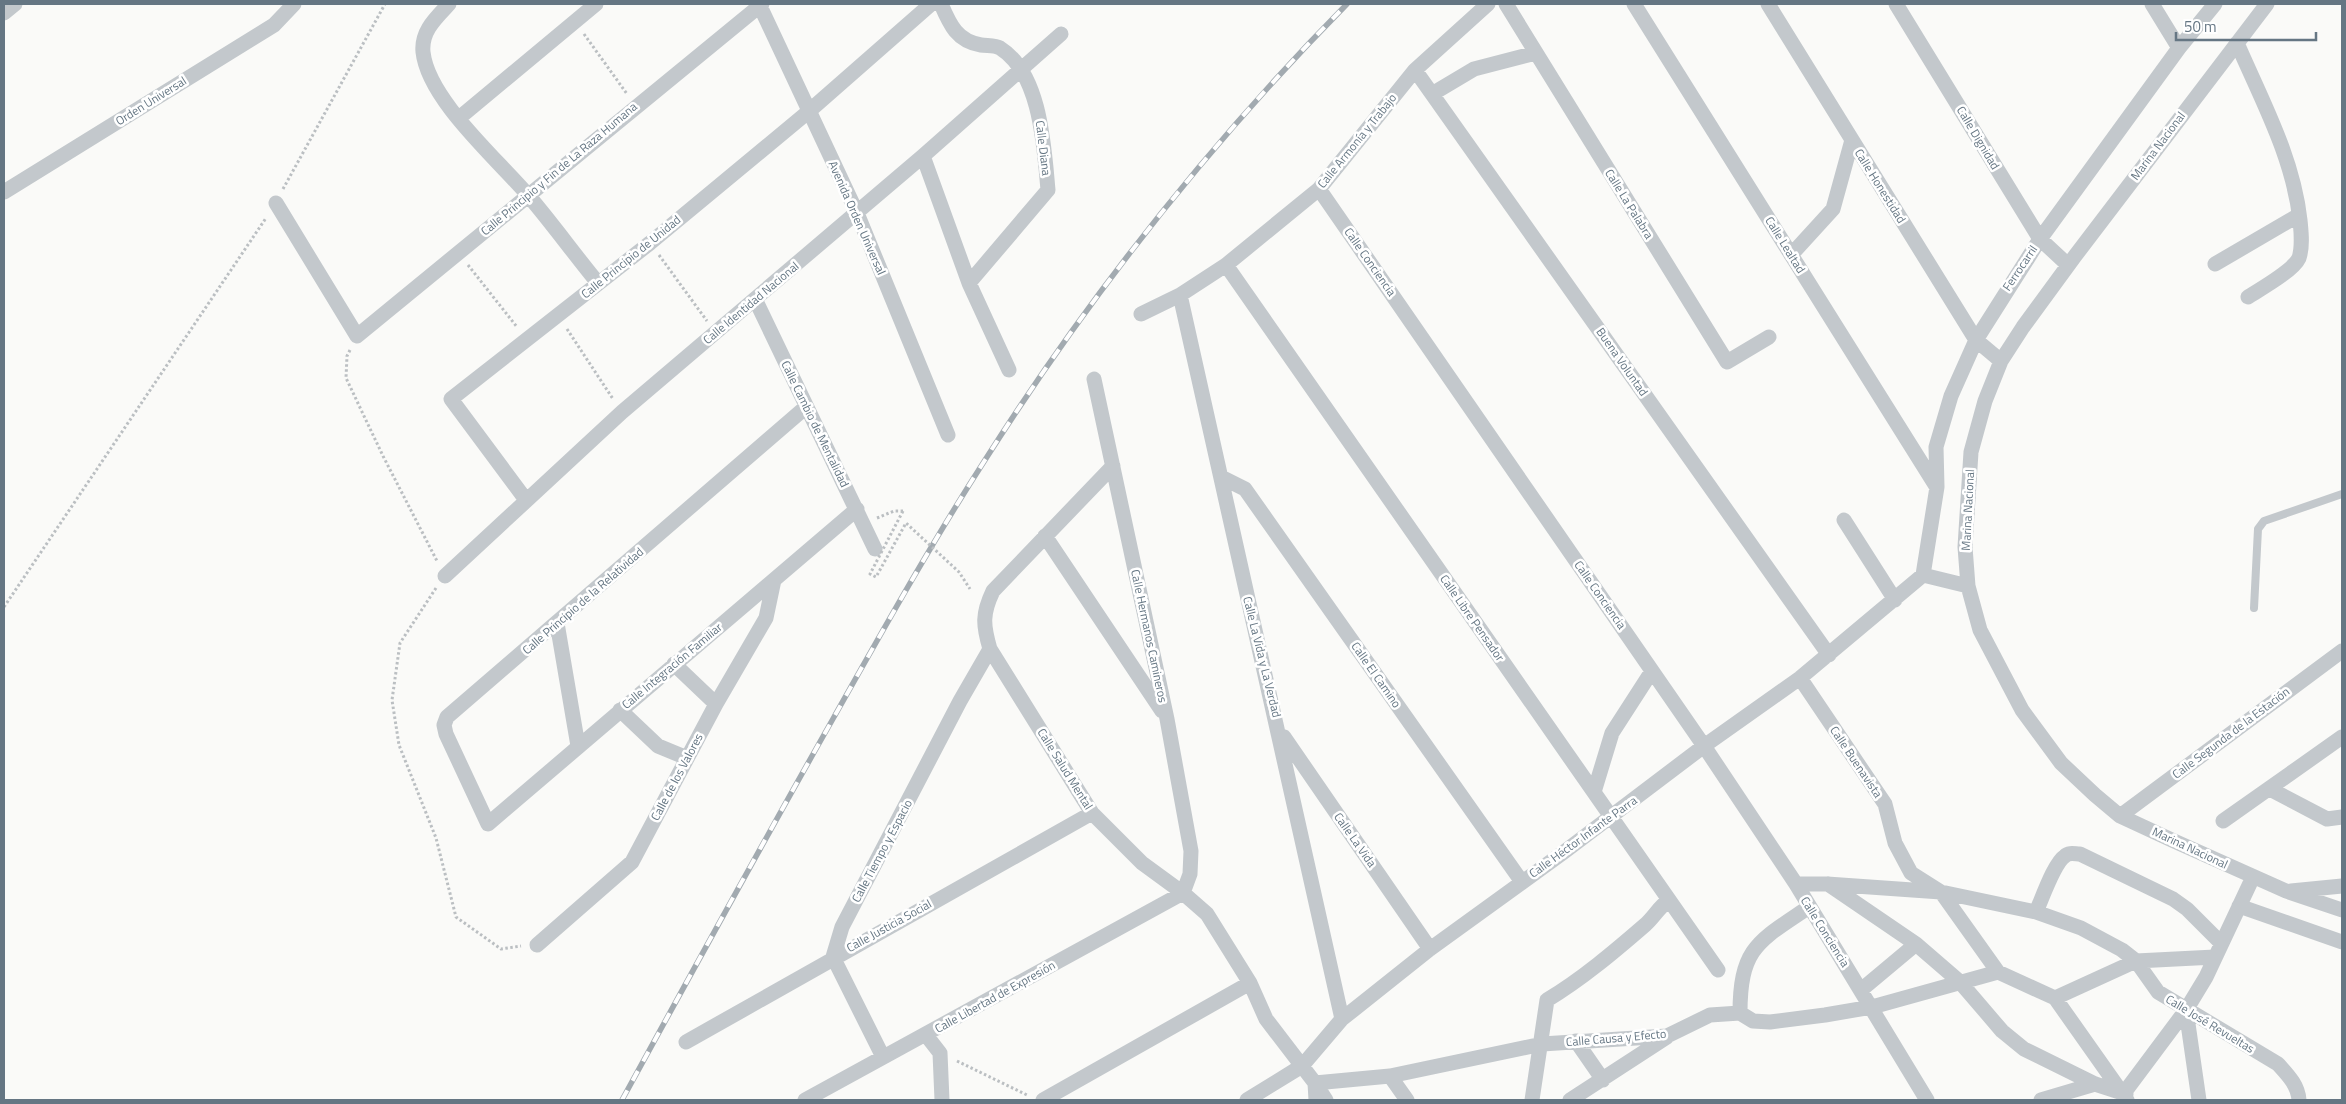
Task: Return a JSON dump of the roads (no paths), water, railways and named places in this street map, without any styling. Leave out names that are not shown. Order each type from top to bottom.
[{"type":"street","points":[[4,13],[15,4]]},
{"type":"street","name":"Orden Universal","points":[[4,192],[274,25],[294,4]]},
{"type":"street","points":[[449,4],[430,25],[423,39],[426,67],[436,89],[459,118],[528,195],[598,283]]},
{"type":"street","points":[[459,118],[596,4]]},
{"type":"street","name":"Avenida Orden Universal","points":[[760,4],[808,112],[857,213],[948,434]]},
{"type":"street","name":"Calle Principio y Fin de La Raza Humana","points":[[276,203],[357,336],[760,4]]},
{"type":"street","name":"Calle Principio de Unidad","points":[[526,500],[451,399],[650,243],[808,112],[931,4]]},
{"type":"street","name":"Calle Diana","points":[[941,4],[950,26],[962,39],[999,47],[1022,68],[1042,124],[1048,190],[969,283]]},
{"type":"street","name":"Calle Armonía y Trabajo","points":[[1141,314],[1180,295],[1226,265],[1319,189],[1415,70],[1488,4]]},
{"type":"street","name":"Calle La Palabra","points":[[1506,4],[1727,362],[1769,338]]},
{"type":"street","name":"Calle Lealtad","points":[[1634,4],[1937,487]]},
{"type":"street","name":"Calle Honestidad","points":[[1768,4],[1976,340],[2001,361]]},
{"type":"street","name":"Calle Dignidad","points":[[1896,4],[2040,239],[2068,265]]},
{"type":"street","points":[[2152,4],[2180,48]]},
{"type":"street","name":"Ferrocarril","points":[[1924,575],[1937,487],[1936,447],[1951,396],[1976,340],[2040,239],[2180,48],[2216,4]]},
{"type":"street","name":"Marina Nacional","points":[[2267,4],[2068,265],[2022,327],[2001,361],[1985,401],[1971,452],[1965,547],[1968,586],[1980,630],[2022,710],[2061,763],[2095,795],[2120,816],[2286,891],[2342,910]]},
{"type":"street","name":"Calle Identidad Nacional","points":[[445,576],[622,412],[857,213],[1061,34]]},
{"type":"street","points":[[2237,44],[2283,147],[2298,197],[2301,246],[2298,258],[2291,267],[2248,297]]},
{"type":"street","points":[[1432,94],[1474,69],[1536,53]]},
{"type":"street","name":"Buena Voluntad","points":[[1415,70],[1828,655]]},
{"type":"street","points":[[1791,255],[1831,213],[1852,140]]},
{"type":"street","points":[[923,156],[944,208],[969,283],[1009,370]]},
{"type":"street","name":"Calle Conciencia","points":[[1319,189],[1704,746],[1796,884],[1927,1100]]},
{"type":"street","points":[[2215,264],[2299,215]]},
{"type":"street","name":"Calle Libre Pensador","points":[[1226,265],[1718,970]]},
{"type":"street","name":"Calle La Vida y La Verdad","points":[[1180,295],[1280,731],[1342,1020]]},
{"type":"street","name":"Calle Cambio de Mentalidad","points":[[755,299],[875,549]]},
{"type":"street","name":"Calle Hermanos Camineros","points":[[1094,379],[1167,719],[1191,851],[1190,874],[1183,893]]},
{"type":"street","name":"Calle Principio de la Relatividad","points":[[488,824],[446,734],[444,724],[447,717],[806,407]]},
{"type":"street","points":[[1113,466],[1045,536],[1167,719]]},
{"type":"street","name":"Calle El Camino","points":[[1221,477],[1245,489],[1522,882]]},
{"type":"street","name":"Calle Integración Familiar","points":[[488,824],[857,509]]},
{"type":"street","points":[[1844,520],[1896,600]]},
{"type":"street","name":"Calle Salud Mental","points":[[1045,536],[992,591],[985,608],[984,627],[990,649],[1092,813],[1142,863],[1183,893],[1207,914],[1250,984],[1266,1019],[1326,1100]]},
{"type":"street","points":[[1924,575],[1968,586]]},
{"type":"street","name":"Calle Héctor Infante Parra","points":[[1247,1100],[1302,1066],[1342,1020],[1430,949],[1612,817],[1704,746],[1800,678],[1924,575]]},
{"type":"street","name":"Calle de los Valores","points":[[538,944],[632,862],[716,704],[766,618],[774,580]]},
{"type":"street","points":[[557,623],[578,746]]},
{"type":"street","name":"Calle Tiempo y Espacio","points":[[832,957],[842,927],[960,701],[990,649]]},
{"type":"street","name":"Calle Segunda de la Estación","points":[[2120,816],[2342,651]]},
{"type":"street","points":[[674,664],[716,704]]},
{"type":"street","points":[[1594,792],[1612,733],[1652,671]]},
{"type":"street","name":"Calle Buenavista","points":[[1800,678],[1885,804],[1895,843],[1911,873],[1941,892]]},
{"type":"street","points":[[620,710],[658,746],[687,758]]},
{"type":"street","name":"Calle La Vida","points":[[1280,731],[1430,949]]},
{"type":"street","points":[[2223,821],[2342,737]]},
{"type":"street","points":[[2270,789],[2327,819],[2342,817]]},
{"type":"street","name":"Calle Justicia Social","points":[[686,1042],[832,957],[1092,813]]},
{"type":"street","points":[[2036,912],[2058,863],[2064,856],[2071,853],[2080,854],[2173,899],[2187,909],[2218,950]]},
{"type":"street","points":[[2129,1098],[2206,977],[2253,877]]},
{"type":"street","points":[[1796,884],[1826,884],[1941,892],[1998,972],[2054,998],[2129,1098]]},
{"type":"street","points":[[1826,884],[1916,944],[1960,982],[2002,1031],[2024,1050],[2129,1098]]},
{"type":"street","points":[[2286,891],[2342,886]]},
{"type":"street","name":"Calle José Revueltas","points":[[1941,892],[2036,912],[2081,928],[2122,950],[2136,961],[2158,992],[2278,1064],[2292,1079],[2299,1093],[2299,1100]]},
{"type":"street","name":"Calle Libertad de Expresión","points":[[805,1100],[1183,893]]},
{"type":"street","points":[[1532,1100],[1542,1044],[1547,1000],[1564,989],[1647,923],[1659,907],[1669,900]]},
{"type":"street","points":[[2239,906],[2342,942]]},
{"type":"street","points":[[1740,1013],[1740,995],[1746,962],[1761,939],[1809,907]]},
{"type":"street","points":[[1861,990],[1916,944]]},
{"type":"street","points":[[2054,998],[2136,961],[2218,950]]},
{"type":"street","points":[[832,957],[883,1057]]},
{"type":"street","name":"Calle Causa y Efecto","points":[[1315,1083],[1390,1076],[1542,1044],[1667,1036],[1710,1016],[1740,1013],[1753,1021],[1770,1022],[1872,1007],[1998,972]]},
{"type":"street","points":[[1036,1098],[1250,984]]},
{"type":"street","points":[[2186,1010],[2199,1100]]},
{"type":"street","points":[[926,1035],[940,1053],[942,1100]]},
{"type":"street","points":[[1570,1100],[1667,1036]]},
{"type":"street","points":[[1576,1041],[1603,1080]]},
{"type":"street","points":[[1390,1076],[1407,1100]]},
{"type":"street","points":[[1315,1083],[1316,1100]]},
{"type":"street","points":[[2042,1100],[2095,1084]]},
{"type":"lane","points":[[2254,608],[2258,529],[2264,521],[2342,494]]},
{"type":"railway","points":[[622,1100],[754,860],[926,555],[1025,399],[1066,339],[1154,222],[1248,110],[1347,4]]}]
